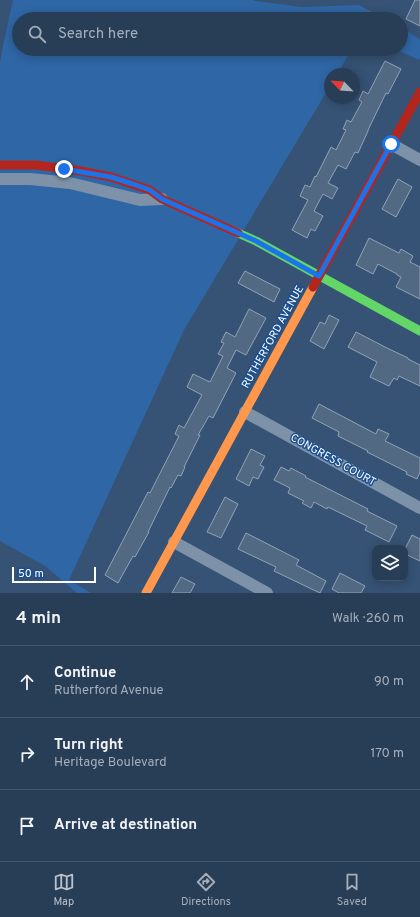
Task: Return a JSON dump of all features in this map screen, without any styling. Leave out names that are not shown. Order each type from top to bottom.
[{"type":"street","name":"RUTHERFORD AVENUE","points":[[146,593],[420,92]]},
{"type":"street","points":[[391,144],[420,160]]},
{"type":"street","points":[[0,165],[36,165],[111,177],[150,190],[162,199],[256,241],[420,331]]},
{"type":"street","points":[[0,179],[30,179],[70,183],[140,200],[162,199]]},
{"type":"street","name":"CONGRESS COURT","points":[[245,412],[420,508]]},
{"type":"street","points":[[174,542],[267,593]]},
{"type":"shaded area","points":[[13,0],[253,0],[302,7],[359,5],[372,12],[12,12],[12,56],[348,56],[341,68],[324,68],[324,96],[184,330],[69,580],[91,593],[77,593],[45,566],[0,541],[0,62]]},
{"type":"shaded area","points":[[408,32],[420,39],[419,60],[408,55]]},
{"type":"building","points":[[415,0],[420,0],[420,26],[408,20],[408,15]]},
{"type":"building","points":[[385,61],[401,69],[388,94],[386,93],[358,153],[355,152],[346,169],[338,165],[328,183],[338,188],[332,199],[323,194],[314,211],[323,216],[315,231],[311,229],[307,238],[292,230],[308,200],[300,196],[305,185],[310,187],[331,147],[336,150],[346,130],[343,129],[347,120],[351,122],[362,102],[360,101],[360,98],[363,91],[368,94]]},
{"type":"building","points":[[398,179],[412,187],[396,217],[382,209]]},
{"type":"building","points":[[369,238],[399,253],[401,249],[413,256],[410,262],[420,267],[420,299],[396,287],[401,277],[397,274],[378,264],[373,274],[356,265]]},
{"type":"building","points":[[245,271],[280,289],[274,302],[238,283]]},
{"type":"building","points":[[249,309],[266,318],[246,355],[236,350],[227,368],[236,373],[213,418],[209,416],[198,435],[200,435],[181,476],[178,475],[171,488],[170,487],[149,532],[135,557],[133,556],[118,583],[105,575],[179,436],[175,434],[179,425],[184,428],[202,395],[187,387],[193,374],[210,382],[223,356],[218,354],[224,343],[221,342],[226,332],[235,337]]},
{"type":"building","points":[[329,315],[339,320],[324,349],[310,341],[320,322],[325,324]]},
{"type":"building","points":[[356,332],[420,365],[420,386],[399,376],[397,380],[394,378],[389,386],[370,377],[377,362],[348,347]]},
{"type":"building","points":[[319,404],[376,434],[378,429],[389,434],[385,441],[420,458],[420,472],[417,479],[406,474],[407,472],[338,436],[339,432],[312,418]]},
{"type":"building","points":[[251,449],[265,456],[260,465],[264,467],[258,479],[253,477],[249,486],[236,479]]},
{"type":"building","points":[[281,467],[289,471],[291,468],[306,476],[305,477],[368,509],[367,511],[397,526],[389,542],[365,530],[367,526],[328,507],[327,509],[314,502],[311,508],[302,503],[304,501],[288,493],[290,488],[274,480]]},
{"type":"building","points":[[225,497],[238,504],[221,538],[207,532]]},
{"type":"building","points":[[246,533],[299,560],[296,565],[326,581],[320,593],[274,571],[276,567],[238,549]]},
{"type":"building","points":[[412,535],[420,539],[420,561],[408,555],[407,545]]},
{"type":"building","points":[[340,573],[365,586],[361,593],[339,593],[332,589]]},
{"type":"building","points":[[181,577],[195,584],[190,593],[172,593]]},
{"type":"traffic: fast","points":[[238,233],[256,241],[420,331]]},
{"type":"traffic: slow","points":[[146,593],[313,287]]},
{"type":"traffic: jam","points":[[313,287],[420,92]]},
{"type":"traffic: jam","points":[[0,165],[36,165],[111,177],[150,190],[162,199],[238,233]]},
{"type":"route","points":[[64,169],[111,177],[150,190],[162,199],[256,241],[319,276],[391,144]]}]
